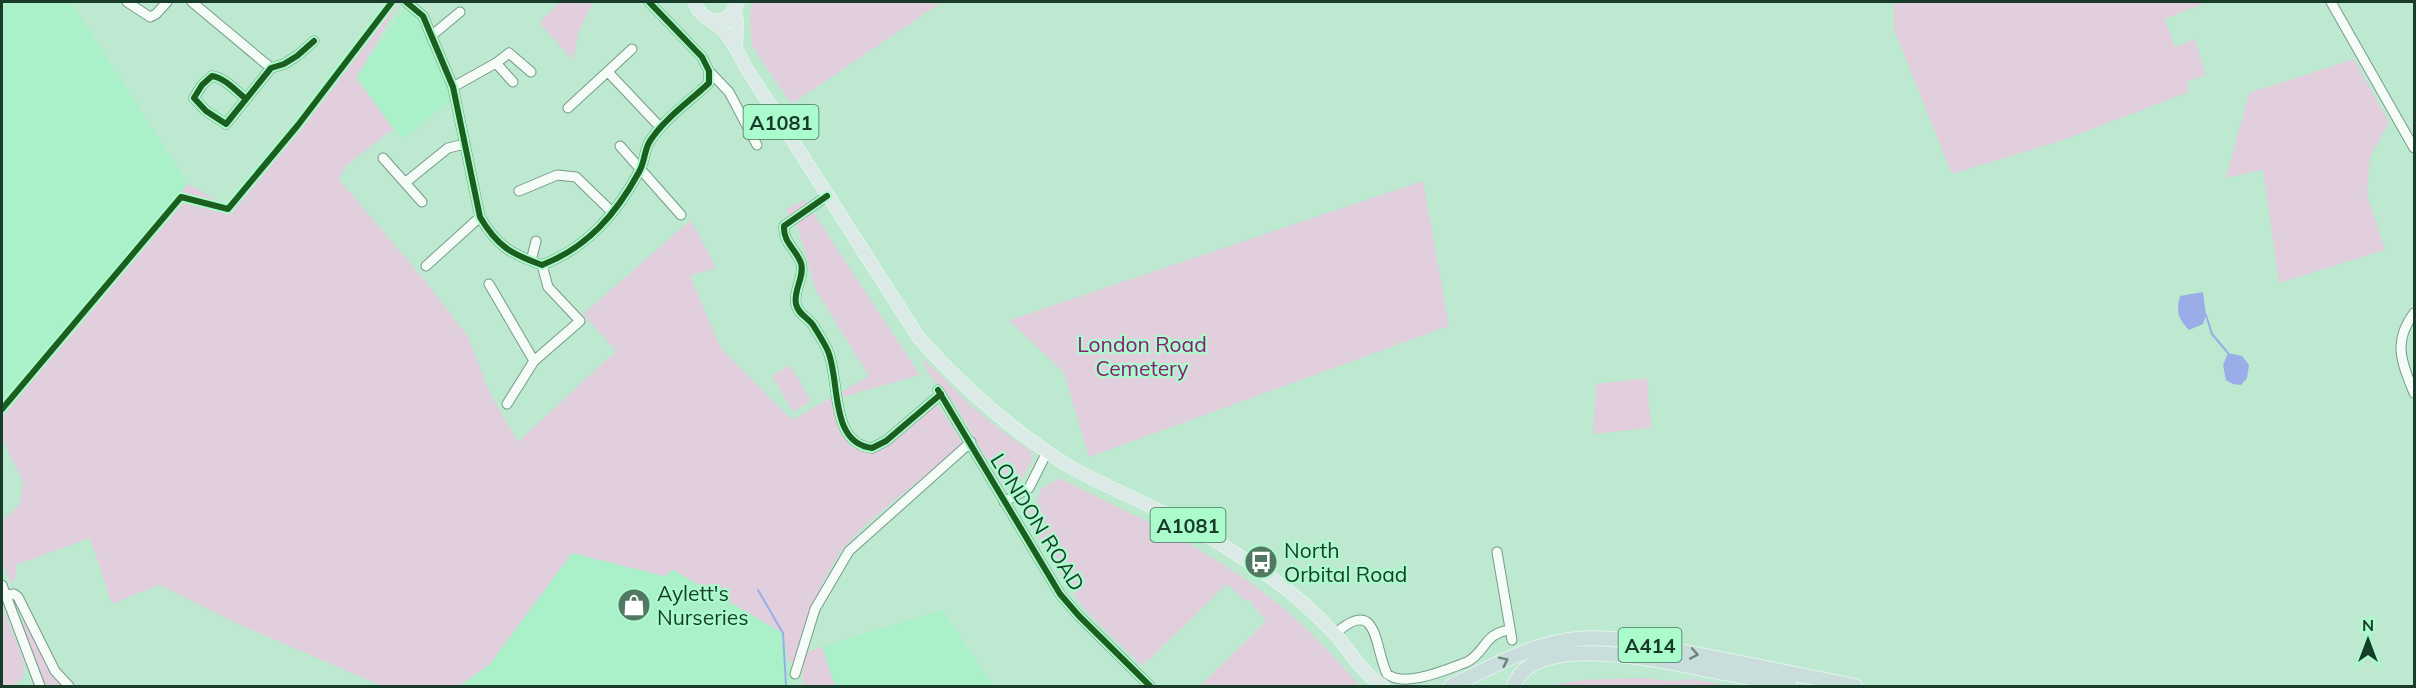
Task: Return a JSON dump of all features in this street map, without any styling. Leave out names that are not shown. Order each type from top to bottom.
[{"type":"highway","name":"A414","points":[[1451,687],[1541,646],[1579,639],[1601,638],[1625,640],[1855,687]]},
{"type":"highway","name":"A414","points":[[1514,687],[1520,674],[1537,663],[1569,656],[1599,653],[1651,658],[1790,687]]},
{"type":"main road","name":"LONDON ROAD","points":[[694,2],[703,16],[720,28],[736,47],[745,66],[919,338],[955,378],[991,410],[1047,452],[1093,479],[1224,545],[1275,580],[1335,634],[1377,685]]},
{"type":"main road","name":"LONDON ROAD","points":[[710,20],[724,19],[736,6]]},
{"type":"main road","name":"LONDON ROAD","points":[[736,6],[736,47]]},
{"type":"street","points":[[127,2],[150,17],[167,2]]},
{"type":"street","points":[[192,2],[271,68]]},
{"type":"street","points":[[406,2],[423,16],[453,87],[480,217],[490,235],[509,252],[542,265],[565,256],[597,232],[641,169],[648,143],[660,128],[709,83],[709,71]]},
{"type":"street","points":[[650,2],[702,57],[709,71],[729,92],[757,145]]},
{"type":"street","points":[[2331,2],[2415,148]]},
{"type":"street","points":[[431,36],[460,12]]},
{"type":"street","points":[[246,99],[226,82],[212,76],[201,85],[194,98],[206,111],[226,124],[271,68],[284,64],[297,56],[314,41]]},
{"type":"street","points":[[568,108],[632,50]]},
{"type":"street","points":[[453,87],[496,63],[509,53],[531,72]]},
{"type":"street","points":[[496,63],[513,82]]},
{"type":"street","points":[[608,72],[660,128]]},
{"type":"street","points":[[406,182],[448,148],[465,144]]},
{"type":"street","points":[[620,146],[681,215]]},
{"type":"street","points":[[383,158],[422,202]]},
{"type":"street","points":[[519,190],[557,175],[576,177],[612,212]]},
{"type":"street","name":"LONDON ROAD","points":[[827,196],[784,226],[783,235],[800,261],[801,280],[795,299],[797,307],[812,323],[828,352],[843,426],[860,445],[872,448],[886,441],[940,392],[1060,594],[1150,687]]},
{"type":"street","points":[[426,266],[480,217]]},
{"type":"street","points":[[531,261],[536,241]]},
{"type":"street","points":[[507,404],[534,362],[580,321],[548,287],[542,265]]},
{"type":"street","points":[[489,284],[534,362]]},
{"type":"street","points":[[2415,313],[2403,332],[2400,358],[2415,393]]},
{"type":"street","points":[[795,674],[815,609],[849,551],[971,442]]},
{"type":"street","name":"LONDON ROAD","points":[[1004,502],[1024,493],[1029,488],[1047,452]]},
{"type":"street","points":[[1335,634],[1350,621],[1368,622],[1374,630],[1387,674],[1404,682],[1473,659],[1495,633],[1511,635],[1497,552]]},
{"type":"street","points":[[2,585],[40,687]]},
{"type":"street","points":[[6,596],[14,594],[18,597],[55,671],[69,687]]},
{"type":"shaded area","points":[[2,2],[71,2],[188,184],[2,409]]},
{"type":"shaded area","points":[[408,3],[430,36],[453,99],[403,139],[383,115],[357,76]]},
{"type":"shaded area","name":"Aylett's Nurseries","points":[[572,553],[664,576],[673,570],[783,633],[792,686],[463,686],[490,664]]},
{"type":"shaded area","points":[[942,610],[993,686],[835,686],[822,647]]},
{"type":"green space","points":[[395,2],[400,2],[356,78],[393,129],[347,165],[339,179],[468,336],[489,392],[518,442],[616,351],[583,314],[691,220],[716,268],[690,276],[721,348],[792,420],[869,376],[816,290],[797,225],[785,210],[805,200],[920,375],[843,397],[833,404],[840,431],[851,445],[863,451],[876,450],[902,435],[936,403],[964,443],[865,525],[840,552],[822,584],[802,634],[795,662],[788,662],[783,633],[673,570],[664,576],[572,553],[490,664],[459,686],[382,686],[238,624],[159,585],[112,604],[90,538],[16,565],[16,578],[11,584],[2,563],[2,521],[20,504],[23,482],[2,438],[2,409],[188,184],[227,206]]},
{"type":"green space","points":[[560,2],[593,2],[579,32],[573,60],[539,23]]},
{"type":"green space","points":[[752,2],[942,2],[793,103],[752,46],[750,17]]},
{"type":"green space","points":[[1894,2],[2208,2],[2165,19],[2175,47],[2195,39],[2206,75],[2187,82],[2189,92],[2063,140],[1952,174],[1894,29]]},
{"type":"green space","points":[[2354,59],[2389,122],[2370,157],[2367,194],[2385,250],[2279,283],[2263,170],[2226,178],[2249,93]]},
{"type":"green space","name":"London Road Cemetery","points":[[1423,181],[1449,326],[1089,457],[1064,373],[1009,320]]},
{"type":"green space","points":[[921,358],[978,412],[1031,451],[1032,461],[1016,488],[1001,484],[955,404],[931,377]]},
{"type":"green space","points":[[790,365],[811,401],[793,412],[772,376]]},
{"type":"green space","points":[[1647,378],[1651,428],[1593,434],[1596,384]]},
{"type":"green space","points":[[1059,478],[1175,536],[1231,569],[1293,617],[1360,686],[1200,686],[1266,621],[1248,599],[1245,601],[1227,584],[1141,665],[1088,613],[1065,582],[1028,519],[1029,508],[1037,502],[1040,490]]},
{"type":"green space","points":[[2,605],[24,663],[24,674],[16,683],[2,686]]},
{"type":"green space","points":[[27,622],[40,653],[64,686],[46,686],[22,624]]},
{"type":"green space","points":[[822,647],[835,686],[804,686],[802,676],[806,653]]},
{"type":"green space","points":[[1640,678],[1674,681],[1693,679],[1728,686],[1546,686],[1582,680]]},
{"type":"water","points":[[2203,292],[2206,315],[2203,324],[2189,330],[2179,314],[2180,296]]},
{"type":"water","points":[[2228,353],[2242,356],[2249,365],[2247,378],[2241,385],[2226,380],[2223,365]]},
{"type":"waterway","points":[[2206,315],[2212,334],[2228,353]]},
{"type":"waterway","points":[[758,590],[783,633],[786,686]]},
{"type":"cycle path","points":[[2,409],[181,197],[228,209],[298,125],[392,2]]},
{"type":"cycle path","points":[[406,2],[423,16],[453,87],[480,217],[492,235],[506,248],[542,265],[573,249],[599,228],[621,202],[641,168],[648,145],[656,133],[709,83],[709,71],[702,57],[649,2]]},
{"type":"cycle path","points":[[246,99],[226,82],[212,76],[202,85],[194,98],[206,111],[226,124],[271,68],[284,64],[297,56],[314,41]]},
{"type":"cycle path","points":[[827,196],[784,226],[784,232],[802,268],[796,294],[797,307],[813,325],[827,349],[838,407],[848,434],[858,443],[872,448],[886,441],[941,394]]},
{"type":"cycle path","points":[[938,390],[1060,594],[1079,616],[1150,686]]},
{"type":"place","name":"North Orbital Road","points":[[1261,562]]},
{"type":"place","name":"Aylett's Nurseries","points":[[634,605]]}]
